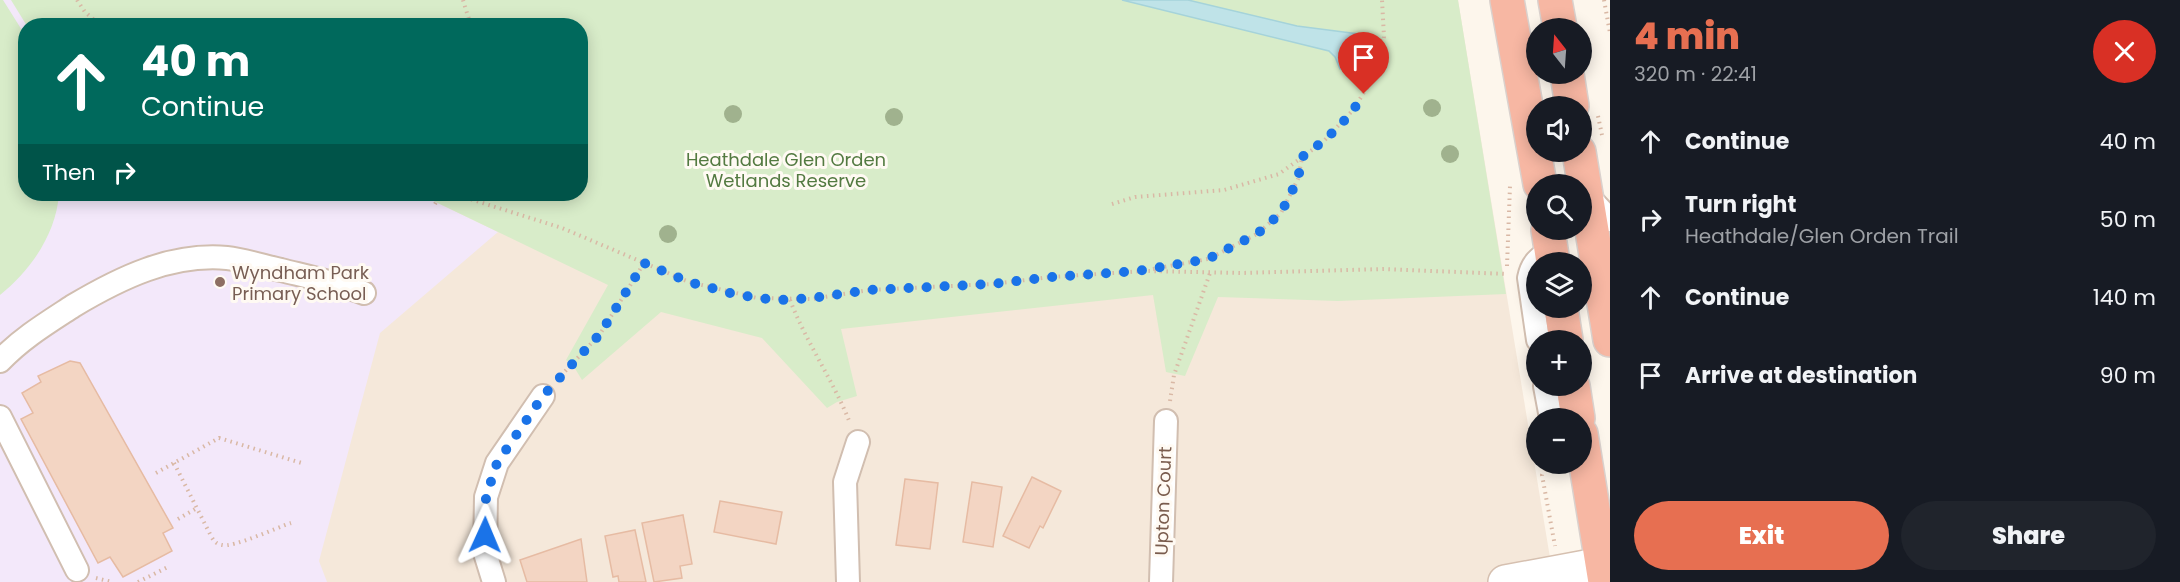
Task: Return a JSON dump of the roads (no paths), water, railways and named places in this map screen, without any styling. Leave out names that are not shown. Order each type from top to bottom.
[{"type":"highway","points":[[1508,0],[1538,174]]},
{"type":"highway","points":[[1555,0],[1558,18]]},
{"type":"highway","points":[[1592,233],[1610,340]]},
{"type":"highway","points":[[1587,474],[1606,570]]},
{"type":"street","points":[[1592,200],[1610,220]]},
{"type":"street","points":[[0,361],[34,331],[110,284],[157,265],[175,261],[228,258],[336,283],[364,293]]},
{"type":"street","points":[[494,582],[485,553],[486,497],[497,463],[543,396]]},
{"type":"street","points":[[0,417],[77,570]]},
{"type":"street","name":"Upton Court","points":[[1161,582],[1166,421]]},
{"type":"street","points":[[848,582],[845,483],[858,442]]},
{"type":"street","points":[[1577,474],[1591,497]]},
{"type":"street","points":[[1505,582],[1559,572],[1606,570]]},
{"type":"water","points":[[1122,0],[1188,0],[1297,26],[1359,34],[1366,41],[1370,57],[1355,69],[1340,69],[1335,57],[1329,51]]},
{"type":"place","name":"Wyndham Park Primary School","points":[[220,282]]},
{"type":"park label","name":"Heathdale Glen Orden Wetlands Reserve","points":[[786,169]]}]
